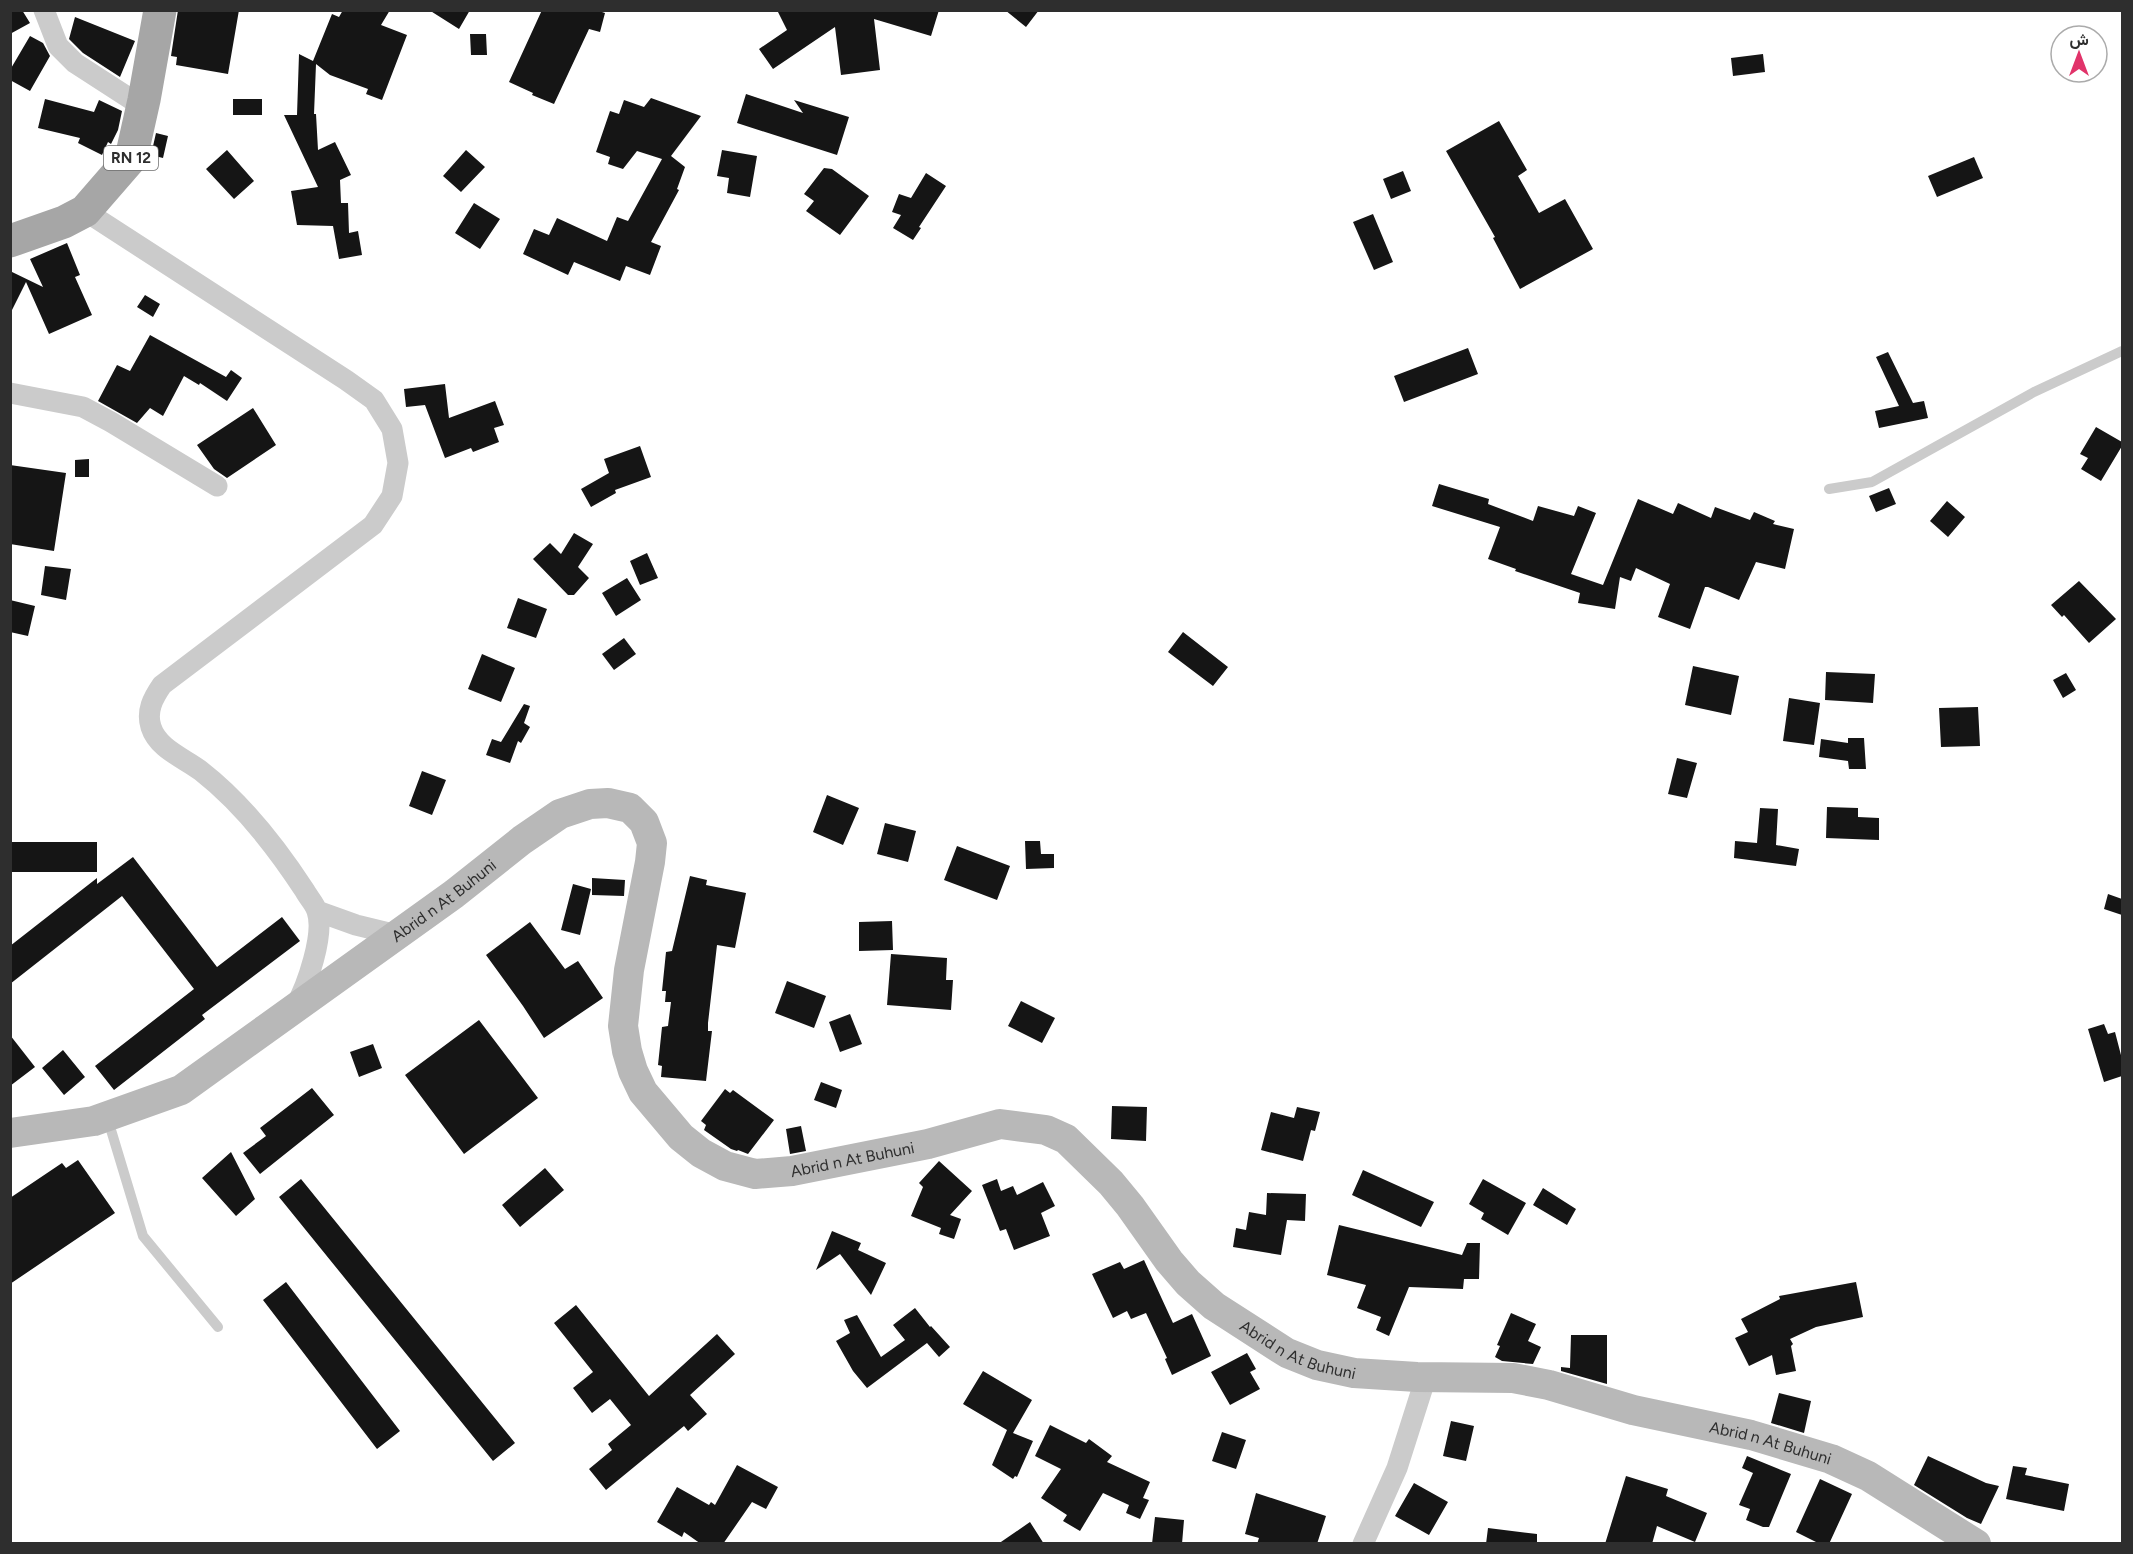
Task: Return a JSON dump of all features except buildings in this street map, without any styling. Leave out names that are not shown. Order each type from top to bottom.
[{"type":"main road","name":"RN 12","points":[[10,241],[64,222],[85,211],[131,158],[143,108],[160,10]]},
{"type":"street","points":[[44,10],[58,46],[75,63],[143,108]]},
{"type":"street","points":[[85,211],[346,380],[374,400],[392,429],[398,463],[392,496],[373,525],[162,685],[153,698],[149,713],[151,728],[159,742],[200,770],[222,789],[298,880],[317,911],[315,953],[309,976],[293,1011]]},
{"type":"street","points":[[10,393],[82,407],[217,486]]},
{"type":"street","name":"Abrid n At Buhuni","points":[[10,1133],[94,1121],[181,1090],[293,1011],[560,814],[590,804],[609,803],[630,808],[644,822],[652,843],[629,970],[623,1026],[627,1051],[643,1092],[681,1137],[701,1153],[725,1166],[755,1174],[792,1171],[928,1144],[1000,1124],[1046,1130],[1066,1139],[1083,1155],[1130,1206],[1169,1261],[1188,1283],[1214,1306],[1270,1344],[1317,1365],[1354,1373],[1513,1378],[1549,1385],[1633,1410],[1751,1435],[1831,1459],[1868,1476],[1976,1544]]},
{"type":"street","points":[[317,911],[356,925],[397,935]]},
{"type":"street","points":[[1363,1544],[1394,1476],[1426,1377]]},
{"type":"lane","points":[[1829,489],[1872,482],[2034,392],[2122,351]]},
{"type":"lane","points":[[107,1116],[143,1236],[218,1327]]}]
